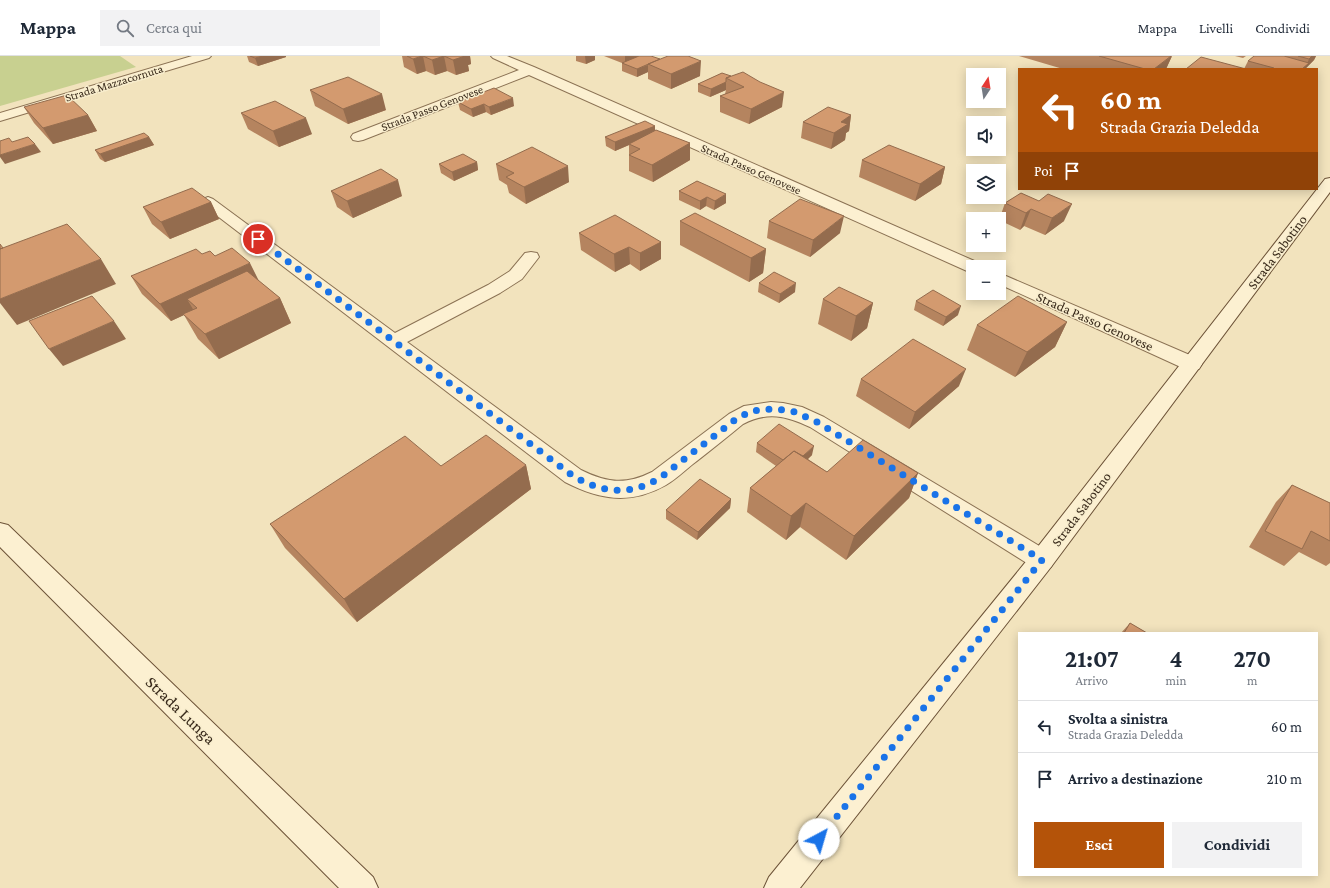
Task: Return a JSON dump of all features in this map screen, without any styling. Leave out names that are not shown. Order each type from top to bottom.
[{"type":"street","name":"Strada Mazzacornuta","points":[[0,117],[205,56]]},
{"type":"street","name":"Strada Passo Genovese","points":[[497,56],[966,264]]},
{"type":"street","name":"Strada Passo Genovese","points":[[358,137],[530,70]]},
{"type":"street","name":"Strada Sabotino","points":[[780,888],[1042,560],[1330,182]]},
{"type":"street","points":[[208,202],[573,476],[591,486],[614,490],[626,490],[649,485],[744,414],[761,410],[783,410],[795,412],[817,422],[1042,560]]},
{"type":"street","points":[[394,341],[494,289],[516,275],[532,257]]},
{"type":"street","name":"Strada Passo Genovese","points":[[1006,281],[1192,364]]},
{"type":"street","name":"Strada Lunga","points":[[0,532],[362,888]]},
{"type":"green space","points":[[0,56],[120,56],[136,67],[0,106]]},
{"type":"building","points":[[250,56],[263,56],[255,58]]},
{"type":"building","points":[[407,56],[422,56],[413,59]]},
{"type":"building","points":[[423,56],[444,56],[432,60]]},
{"type":"building","points":[[444,56],[465,56],[453,60]]},
{"type":"building","points":[[639,56],[651,56],[660,59],[637,69],[622,63]]},
{"type":"building","points":[[668,56],[688,56],[701,61],[671,74],[648,64]]},
{"type":"building","points":[[1099,56],[1171,56],[1155,68],[1141,68]]},
{"type":"building","points":[[1254,56],[1284,56],[1309,63],[1303,68],[1274,68],[1248,61]]},
{"type":"building","points":[[1298,56],[1312,56],[1309,59]]},
{"type":"building","points":[[1201,57],[1242,68],[1187,68]]},
{"type":"building","points":[[743,72],[760,82],[784,92],[751,109],[720,96],[744,87],[726,78]]},
{"type":"building","points":[[722,73],[731,76],[726,78],[726,82],[711,89],[698,84]]},
{"type":"building","points":[[348,77],[382,94],[343,109],[310,90]]},
{"type":"building","points":[[494,88],[513,98],[489,107],[484,104],[471,109],[458,102]]},
{"type":"building","points":[[67,95],[88,115],[43,128],[24,107]]},
{"type":"building","points":[[275,101],[306,118],[273,131],[241,113]]},
{"type":"building","points":[[828,107],[851,115],[841,122],[848,124],[834,133],[803,122]]},
{"type":"building","points":[[645,121],[655,126],[615,142],[605,137]]},
{"type":"building","points":[[656,130],[690,143],[652,165],[629,155],[640,149],[629,144]]},
{"type":"building","points":[[144,133],[149,137],[100,154],[95,150]]},
{"type":"building","points":[[28,137],[35,144],[0,155],[0,141],[9,138],[12,142]]},
{"type":"building","points":[[889,145],[945,167],[920,184],[862,160]]},
{"type":"building","points":[[532,147],[568,166],[524,187],[506,177],[514,173],[496,164]]},
{"type":"building","points":[[463,154],[477,162],[452,172],[439,164]]},
{"type":"building","points":[[381,169],[398,180],[347,201],[331,191]]},
{"type":"building","points":[[697,181],[726,194],[715,201],[707,197],[700,201],[679,191]]},
{"type":"building","points":[[192,188],[211,202],[161,222],[143,207]]},
{"type":"building","points":[[1021,193],[1039,201],[1048,194],[1072,204],[1052,218],[1031,209],[1026,213],[1006,202]]},
{"type":"building","points":[[800,199],[844,216],[813,240],[769,221]]},
{"type":"building","points":[[695,213],[766,249],[751,258],[680,221]]},
{"type":"building","points":[[615,215],[661,242],[640,253],[629,247],[614,254],[579,233]]},
{"type":"building","points":[[67,224],[101,259],[0,299],[0,249]]},
{"type":"building","points":[[232,248],[250,263],[160,304],[131,276],[196,249],[202,254],[210,251],[215,256]]},
{"type":"building","points":[[247,271],[280,298],[205,334],[183,314],[197,308],[187,299]]},
{"type":"building","points":[[774,272],[796,283],[780,294],[759,283]]},
{"type":"building","points":[[839,287],[873,303],[856,316],[823,299]]},
{"type":"building","points":[[933,290],[961,306],[946,317],[916,301]]},
{"type":"building","points":[[92,296],[114,321],[49,349],[29,321]]},
{"type":"building","points":[[1018,296],[1067,322],[1027,352],[977,325]]},
{"type":"building","points":[[913,339],[966,369],[915,412],[861,379]]},
{"type":"building","points":[[779,424],[814,446],[803,456],[794,451],[783,460],[757,443]]},
{"type":"building","points":[[486,435],[526,465],[344,599],[270,524],[405,436],[441,466]]},
{"type":"building","points":[[863,440],[918,473],[854,536],[806,503],[791,516],[750,488],[794,451],[827,472]]},
{"type":"building","points":[[700,479],[731,499],[698,532],[666,510]]},
{"type":"building","points":[[1292,485],[1330,503],[1330,541],[1311,531],[1302,549],[1265,531]]},
{"type":"building","points":[[1130,623],[1145,632],[1125,632]]},
{"type":"route","points":[[258,239],[573,476],[591,486],[614,490],[626,490],[649,485],[744,414],[751,411],[771,409],[783,410],[795,412],[817,422],[1042,560],[819,839]]}]
